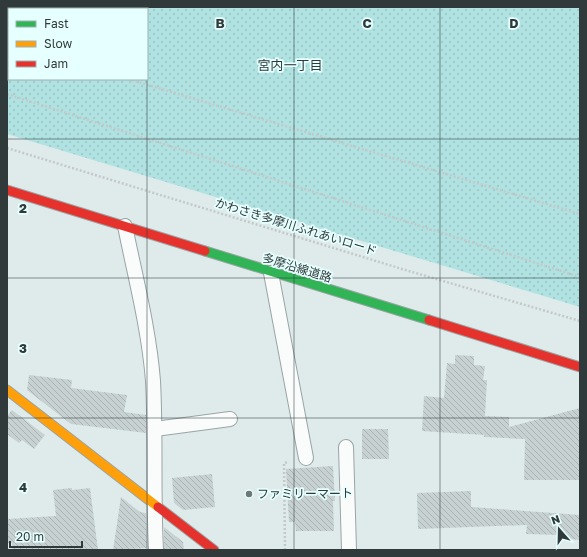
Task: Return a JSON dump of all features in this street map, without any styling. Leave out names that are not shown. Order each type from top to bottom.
[{"type":"main road","name":"多摩沿線道路","points":[[7,190],[271,273],[580,367]]},
{"type":"main road","points":[[7,390],[214,550]]},
{"type":"lane","points":[[125,226],[140,299],[152,378],[155,430],[154,503],[156,550]]},
{"type":"lane","points":[[271,273],[306,458]]},
{"type":"lane","points":[[155,430],[230,419]]},
{"type":"lane","points":[[346,448],[349,550]]},
{"type":"path","points":[[131,80],[580,214]]},
{"type":"path","points":[[7,94],[580,277]]},
{"type":"path","name":"かわさき多摩川ふれあいロード","points":[[7,148],[402,269],[580,321]]},
{"type":"path","points":[[285,550],[284,463],[306,458]]},
{"type":"shaded area","points":[[7,7],[580,7],[580,307],[7,134]]},
{"type":"building","points":[[455,355],[474,356],[474,365],[485,366],[483,380],[487,380],[485,416],[509,417],[509,427],[580,408],[580,480],[524,480],[525,439],[422,431],[424,396],[444,398],[447,363],[455,364]]},
{"type":"building","points":[[29,375],[72,380],[71,388],[127,395],[124,412],[146,415],[146,433],[71,424],[27,390]]},
{"type":"building","points":[[12,410],[45,435],[34,449],[22,440],[19,443],[7,434],[7,416]]},
{"type":"building","points":[[362,429],[388,429],[389,459],[362,459]]},
{"type":"building","points":[[333,466],[335,501],[333,501],[334,531],[296,531],[295,522],[289,522],[286,469]]},
{"type":"building","points":[[212,474],[215,507],[183,510],[174,503],[172,478]]},
{"type":"building","points":[[72,488],[72,490],[90,488],[98,550],[12,550],[12,543],[7,543],[7,519],[56,516],[53,490]]},
{"type":"building","points":[[471,491],[471,507],[580,515],[579,540],[559,538],[559,535],[526,534],[527,525],[418,529],[417,493]]},
{"type":"building","points":[[121,497],[140,512],[146,513],[147,548],[113,550]]},
{"type":"building","points":[[164,527],[183,542],[184,550],[164,550]]},
{"type":"traffic: fast","points":[[205,251],[429,320]]},
{"type":"traffic: slow","points":[[7,390],[158,507]]},
{"type":"traffic: jam","points":[[7,190],[205,251]]},
{"type":"traffic: jam","points":[[429,320],[580,367]]},
{"type":"traffic: jam","points":[[158,507],[214,550]]},
{"type":"place","name":"ファミリーマート","points":[[249,494]]},
{"type":"district","name":"宮内一丁目","points":[[290,65]]}]
